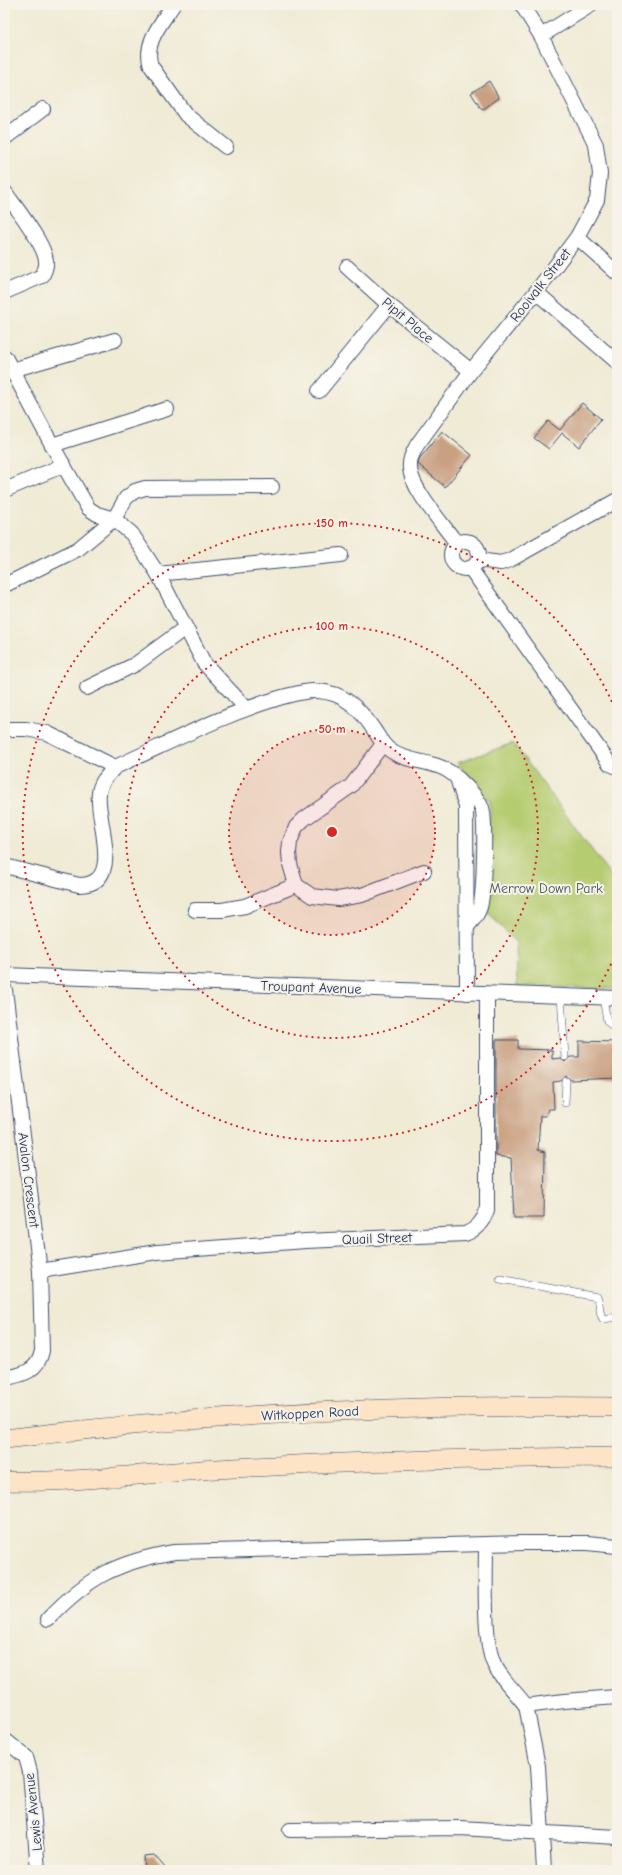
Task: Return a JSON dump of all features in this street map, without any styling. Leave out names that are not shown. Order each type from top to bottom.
[{"type":"main road","name":"Witkoppen Road","points":[[5,1439],[76,1430],[208,1418],[386,1408],[519,1405],[617,1407]]},
{"type":"main road","points":[[5,1481],[57,1482],[217,1469],[354,1463],[496,1458],[617,1457]]},
{"type":"street","points":[[172,5],[151,39],[148,58],[151,66],[186,115],[226,147]]},
{"type":"street","name":"Rooivalk Street","points":[[456,544],[414,484],[410,468],[410,458],[417,445],[471,371],[536,292],[577,237],[597,200],[600,174],[599,161],[590,131],[541,36],[522,5]]},
{"type":"street","points":[[541,36],[591,5]]},
{"type":"street","points":[[5,138],[43,109]]},
{"type":"street","points":[[5,192],[38,241],[46,261],[45,271],[42,276],[5,292]]},
{"type":"street","points":[[577,237],[617,273]]},
{"type":"street","name":"Pipit Place","points":[[347,267],[388,305],[471,371]]},
{"type":"street","points":[[536,292],[617,362]]},
{"type":"street","points":[[319,391],[388,305]]},
{"type":"street","points":[[12,370],[115,340]]},
{"type":"street","points":[[5,357],[52,445],[90,510],[97,514],[114,519],[132,534],[158,574],[185,628],[207,667],[246,708]]},
{"type":"street","points":[[52,445],[167,409]]},
{"type":"street","points":[[5,490],[64,465]]},
{"type":"street","points":[[5,585],[78,550],[114,519],[126,498],[134,491],[145,488],[272,486]]},
{"type":"street","points":[[474,564],[479,553],[473,544],[467,541],[456,544],[451,554],[452,562],[458,567],[474,564],[501,563],[510,560],[617,500]]},
{"type":"street","points":[[158,574],[341,555]]},
{"type":"street","points":[[474,564],[610,764],[617,767]]},
{"type":"street","points":[[87,688],[136,664],[185,628]]},
{"type":"street","points":[[5,866],[79,885],[90,884],[105,867],[106,859],[98,799],[102,782],[115,767],[246,708],[303,692],[316,690],[332,692],[346,699],[358,709],[383,744],[391,751],[451,772],[458,780],[470,789],[477,798],[482,809],[484,824],[482,896],[480,909],[467,928],[468,993]]},
{"type":"street","points":[[5,729],[26,729],[47,734],[115,767]]},
{"type":"street","points":[[383,744],[351,786],[304,819],[296,828],[290,842],[288,852],[296,885],[301,890],[312,896],[338,899],[362,894],[424,871]]},
{"type":"street","points":[[195,910],[222,910],[245,906],[296,885]]},
{"type":"street","name":"Troupant Avenue","points":[[5,975],[610,998]]},
{"type":"street","name":"Avalon Crescent","points":[[5,990],[40,1271],[42,1351],[39,1362],[34,1368],[18,1376],[5,1378]]},
{"type":"street","name":"Quail Street","points":[[40,1271],[157,1252],[306,1241],[464,1234],[470,1232],[482,1222],[487,1210],[487,994]]},
{"type":"street","points":[[48,1619],[70,1596],[95,1578],[144,1557],[174,1552],[565,1543],[617,1546]]},
{"type":"street","points":[[486,1545],[488,1638],[493,1662],[526,1706],[538,1766],[544,1870]]},
{"type":"street","points":[[526,1706],[564,1700],[617,1697]]},
{"type":"street","name":"Lewis Avenue","points":[[5,1740],[26,1757],[30,1772],[38,1870]]},
{"type":"street","points":[[290,1830],[460,1828],[617,1837]]},
{"type":"lane","points":[[561,996],[565,1057]]},
{"type":"lane","points":[[610,998],[607,1021],[612,1027],[617,1027]]},
{"type":"lane","points":[[565,1102],[566,1080]]},
{"type":"lane","points":[[500,1279],[597,1296],[600,1315],[603,1319],[617,1317]]},
{"type":"green space","name":"Merrow Down Park","points":[[513,743],[617,884],[617,989],[517,986],[516,943],[486,910],[490,802],[457,763]]},
{"type":"building","points":[[489,81],[499,98],[482,110],[471,93]]},
{"type":"building","points":[[582,403],[601,419],[579,447],[562,433],[549,449],[534,438],[548,421],[560,430]]},
{"type":"building","points":[[442,431],[472,455],[445,487],[418,464],[420,458]]},
{"type":"building","points":[[496,1040],[518,1040],[518,1049],[552,1050],[552,1059],[560,1058],[565,1062],[570,1057],[579,1057],[579,1041],[617,1042],[617,1078],[571,1080],[566,1076],[561,1081],[553,1082],[554,1109],[548,1109],[546,1116],[540,1116],[538,1150],[545,1152],[544,1218],[514,1218],[511,1158],[496,1156]]},
{"type":"building","points":[[154,1855],[167,1870],[145,1870],[144,1856]]}]
